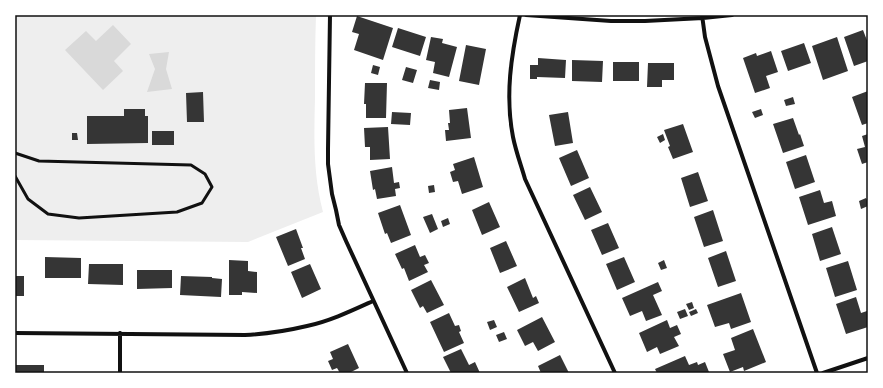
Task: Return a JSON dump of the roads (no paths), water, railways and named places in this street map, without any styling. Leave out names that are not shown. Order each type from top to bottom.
[{"type":"street","points":[[330,15],[328,149],[329,174],[332,194],[339,225],[346,242],[407,373]]},
{"type":"street","points":[[520,15],[508,93],[510,122],[516,153],[526,179],[615,373]]},
{"type":"street","points":[[526,15],[611,21],[645,21],[732,15]]},
{"type":"street","points":[[702,16],[705,37],[718,86],[817,373]]},
{"type":"street","points":[[15,333],[245,335],[290,330],[321,322],[373,302]]},
{"type":"street","points":[[120,333],[120,373]]},
{"type":"street","points":[[823,373],[868,358]]},
{"type":"lane","points":[[15,153],[39,161],[191,165],[205,174],[212,187],[202,203],[178,212],[79,218],[48,214],[28,199],[15,176]]}]
